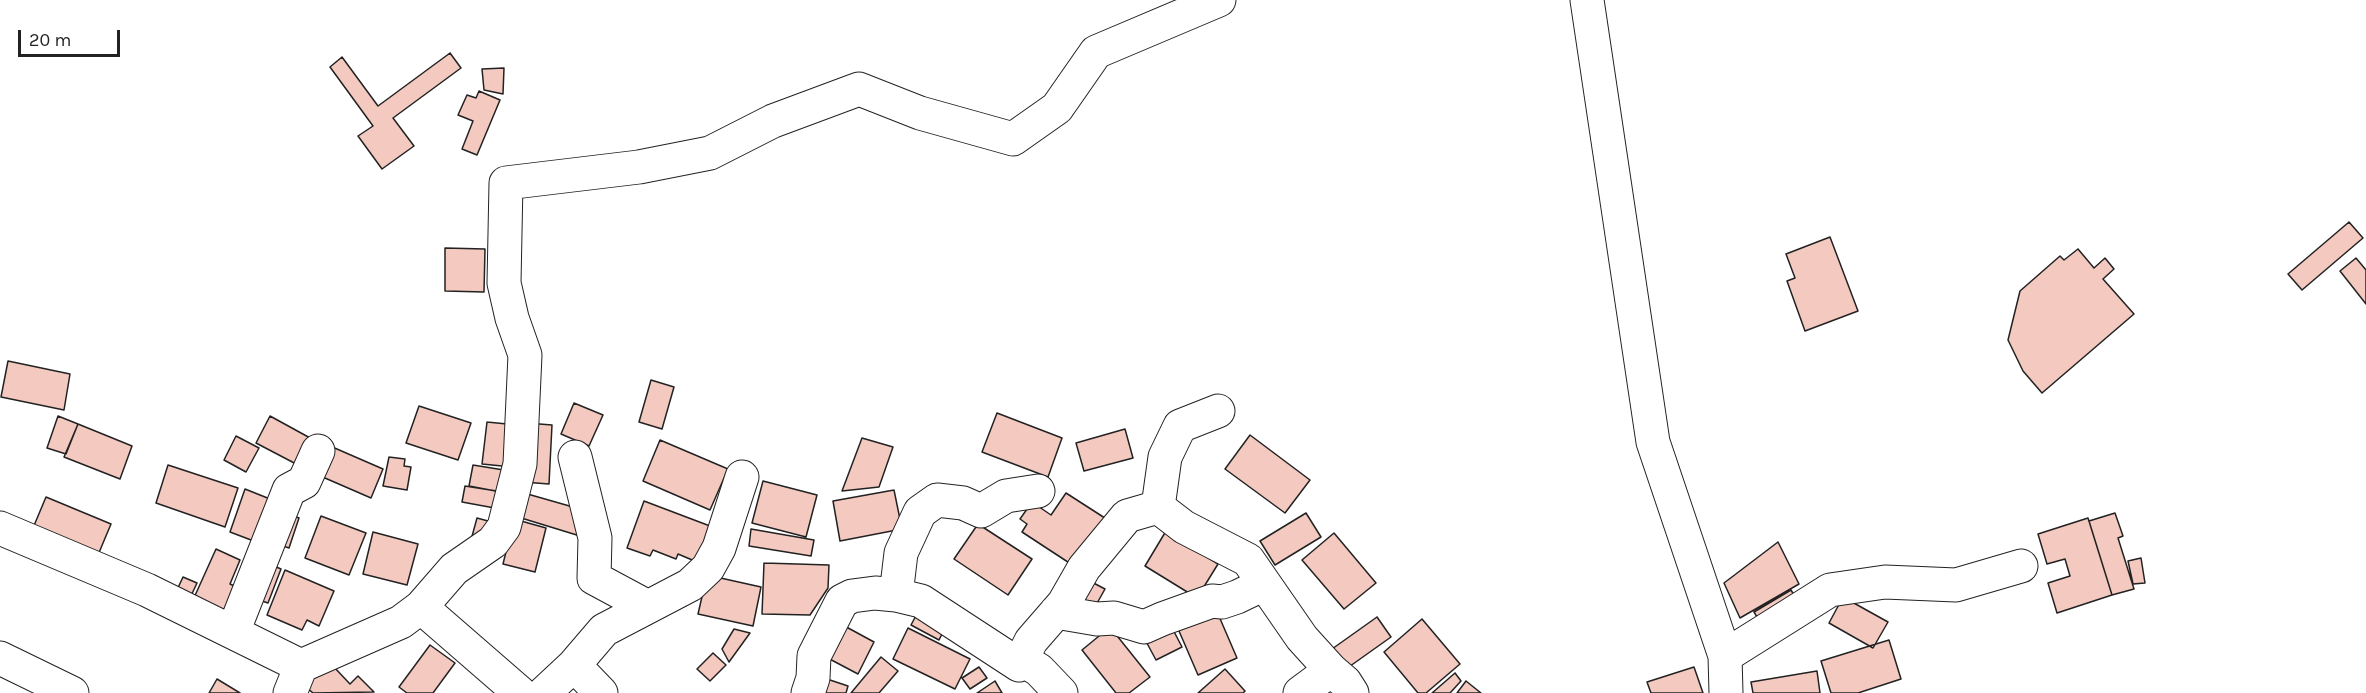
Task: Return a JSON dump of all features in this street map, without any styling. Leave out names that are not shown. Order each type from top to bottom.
[{"type":"street","points":[[0,528],[147,590],[233,632],[296,679],[401,622],[421,607],[454,569],[493,542],[504,527],[520,464],[525,355],[512,318],[504,283],[506,183],[639,167],[710,153],[773,121],[859,89],[920,113],[1013,139],[1057,108],[1096,52],[1219,0]]},
{"type":"street","points":[[1587,0],[1653,442],[1725,656],[1726,693]]},
{"type":"street","points":[[1158,507],[1165,457],[1180,426],[1218,411]]},
{"type":"street","points":[[233,632],[289,490],[304,482],[318,451]]},
{"type":"street","points":[[575,458],[595,538],[594,578],[648,607]]},
{"type":"street","points":[[544,693],[574,665],[604,630],[690,585],[708,568],[718,548],[742,477]]},
{"type":"street","points":[[896,595],[902,553],[920,512],[937,500],[963,503],[981,511],[1006,496],[1038,491]]},
{"type":"street","points":[[1158,507],[1184,527],[1248,560],[1302,638],[1342,681],[1300,693]]},
{"type":"street","points":[[808,693],[813,678],[814,656],[842,601],[852,596],[875,593],[921,601],[1019,665],[1031,641],[1064,603],[1084,568],[1127,516],[1158,507]]},
{"type":"street","points":[[1725,656],[1830,590],[1885,582],[1956,585],[2021,566]]},
{"type":"street","points":[[1056,612],[1097,619],[1114,618],[1144,627],[1162,618],[1212,601],[1222,602],[1237,597],[1264,584]]},
{"type":"street","points":[[421,607],[520,693]]},
{"type":"street","points":[[0,657],[72,693]]},
{"type":"street","points":[[1023,660],[1040,670],[1060,693]]},
{"type":"street","points":[[574,665],[601,693]]},
{"type":"building","points":[[450,53],[461,68],[393,118],[414,146],[382,169],[358,136],[373,126],[330,67],[342,57],[378,106]]},
{"type":"building","points":[[504,68],[503,94],[484,90],[482,69]]},
{"type":"building","points":[[479,91],[500,100],[477,155],[462,149],[473,121],[458,115],[467,95],[476,98]]},
{"type":"building","points":[[2349,222],[2363,238],[2302,290],[2288,274]]},
{"type":"building","points":[[1830,237],[1858,311],[1805,331],[1787,281],[1795,278],[1786,254]]},
{"type":"building","points":[[445,248],[485,249],[484,292],[445,291]]},
{"type":"building","points":[[2078,249],[2094,268],[2105,258],[2114,269],[2103,279],[2134,314],[2042,393],[2023,371],[2008,340],[2020,291],[2060,256],[2064,260]]},
{"type":"building","points":[[2356,258],[2366,270],[2366,304],[2340,271]]},
{"type":"building","points":[[8,361],[70,374],[64,410],[1,397]]},
{"type":"building","points":[[651,380],[674,387],[662,429],[639,422]]},
{"type":"building","points":[[574,403],[603,415],[589,446],[561,434]]},
{"type":"building","points":[[419,406],[471,423],[458,460],[406,443]]},
{"type":"building","points":[[997,413],[1062,438],[1048,477],[982,452]]},
{"type":"building","points":[[58,416],[78,424],[66,454],[47,448]]},
{"type":"building","points":[[270,416],[312,439],[298,465],[256,443]]},
{"type":"building","points":[[487,422],[517,425],[512,467],[482,464]]},
{"type":"building","points":[[527,423],[552,425],[549,484],[523,482]]},
{"type":"building","points":[[78,424],[132,446],[120,479],[64,457]]},
{"type":"building","points":[[1125,429],[1133,458],[1084,471],[1076,443]]},
{"type":"building","points":[[1250,435],[1310,480],[1285,513],[1225,469]]},
{"type":"building","points":[[236,436],[259,448],[246,472],[224,460]]},
{"type":"building","points":[[862,438],[893,447],[879,487],[842,491]]},
{"type":"building","points":[[660,440],[728,469],[710,510],[643,481]]},
{"type":"building","points":[[330,446],[383,469],[371,498],[318,475]]},
{"type":"building","points":[[389,457],[405,459],[404,466],[411,467],[407,490],[383,486]]},
{"type":"building","points":[[168,465],[238,488],[225,527],[156,503]]},
{"type":"building","points":[[473,465],[510,471],[506,493],[469,486]]},
{"type":"building","points":[[763,481],[817,495],[806,537],[752,523]]},
{"type":"building","points":[[465,486],[503,492],[500,509],[462,502]]},
{"type":"building","points":[[245,489],[275,501],[259,543],[230,532]]},
{"type":"building","points":[[894,490],[902,529],[840,541],[833,501]]},
{"type":"building","points":[[524,493],[587,511],[580,536],[518,517]]},
{"type":"building","points":[[1066,493],[1108,520],[1077,568],[1022,532],[1027,524],[1020,519],[1032,502],[1051,515]]},
{"type":"building","points":[[46,497],[111,524],[98,555],[33,528]]},
{"type":"building","points":[[644,501],[710,526],[697,562],[678,554],[676,559],[653,550],[650,556],[627,548]]},
{"type":"building","points":[[284,512],[299,518],[289,548],[274,543]]},
{"type":"building","points":[[1306,513],[1321,537],[1275,565],[1260,541]]},
{"type":"building","points":[[2115,513],[2123,536],[2118,538],[2134,589],[2112,595],[2089,521]]},
{"type":"building","points":[[321,516],[366,533],[349,575],[305,558]]},
{"type":"building","points":[[477,518],[488,521],[482,543],[471,540]]},
{"type":"building","points":[[2088,518],[2112,595],[2057,613],[2048,583],[2070,576],[2065,559],[2047,564],[2038,534]]},
{"type":"building","points":[[514,519],[546,528],[535,572],[503,564]]},
{"type":"building","points":[[978,524],[1032,559],[1008,595],[954,559]]},
{"type":"building","points":[[751,529],[814,540],[811,556],[749,546]]},
{"type":"building","points":[[1166,531],[1218,564],[1197,598],[1145,566]]},
{"type":"building","points":[[373,532],[418,544],[407,585],[363,574]]},
{"type":"building","points":[[1334,533],[1376,583],[1344,609],[1302,560]]},
{"type":"building","points":[[1778,542],[1799,584],[1740,618],[1724,583]]},
{"type":"building","points":[[216,549],[240,560],[230,584],[239,588],[227,616],[193,600]]},
{"type":"building","points":[[2141,558],[2145,583],[2133,584],[2128,561]]},
{"type":"building","points":[[267,563],[281,569],[268,603],[253,598]]},
{"type":"building","points":[[764,563],[829,565],[828,588],[810,615],[762,614]]},
{"type":"building","points":[[285,570],[334,591],[319,626],[307,620],[302,630],[267,615]]},
{"type":"building","points":[[707,575],[761,587],[753,626],[698,614]]},
{"type":"building","points":[[183,577],[197,583],[190,598],[176,592]]},
{"type":"building","points":[[1084,578],[1105,589],[1091,614],[1072,604]]},
{"type":"building","points":[[1791,590],[1797,600],[1760,622],[1754,612]]},
{"type":"building","points":[[1843,597],[1888,622],[1873,648],[1829,623]]},
{"type":"building","points":[[1215,607],[1237,658],[1198,675],[1176,624]]},
{"type":"building","points":[[920,608],[948,622],[939,640],[911,625]]},
{"type":"building","points":[[1377,617],[1391,637],[1346,669],[1332,649]]},
{"type":"building","points":[[1422,619],[1460,664],[1426,693],[1418,693],[1384,652]]},
{"type":"building","points":[[1168,620],[1182,647],[1156,660],[1142,634]]},
{"type":"building","points":[[839,623],[874,642],[858,674],[822,655]]},
{"type":"building","points":[[1110,627],[1150,677],[1129,693],[1116,693],[1082,650]]},
{"type":"building","points":[[908,628],[970,659],[955,689],[893,659]]},
{"type":"building","points":[[734,629],[750,633],[729,662],[722,649]]},
{"type":"building","points":[[1889,640],[1901,679],[1858,693],[1831,693],[1821,661]]},
{"type":"building","points":[[430,645],[455,663],[433,693],[407,693],[399,687]]},
{"type":"building","points":[[713,653],[726,665],[710,681],[697,669]]},
{"type":"building","points":[[881,657],[898,671],[879,693],[851,693]]},
{"type":"building","points":[[333,666],[350,684],[358,676],[374,692],[313,693],[305,686],[320,670]]},
{"type":"building","points":[[979,667],[987,678],[970,689],[962,678]]},
{"type":"building","points":[[1694,667],[1703,693],[1651,693],[1647,682]]},
{"type":"building","points":[[1225,669],[1245,691],[1243,693],[1198,693]]},
{"type":"building","points":[[1817,671],[1820,693],[1753,693],[1751,682]]},
{"type":"building","points":[[1455,673],[1461,681],[1450,693],[1432,693]]},
{"type":"building","points":[[821,677],[848,686],[846,693],[815,693]]},
{"type":"building","points":[[217,679],[240,693],[209,693]]},
{"type":"building","points":[[995,681],[1002,693],[977,693]]},
{"type":"building","points":[[1466,681],[1481,693],[1457,693]]}]
